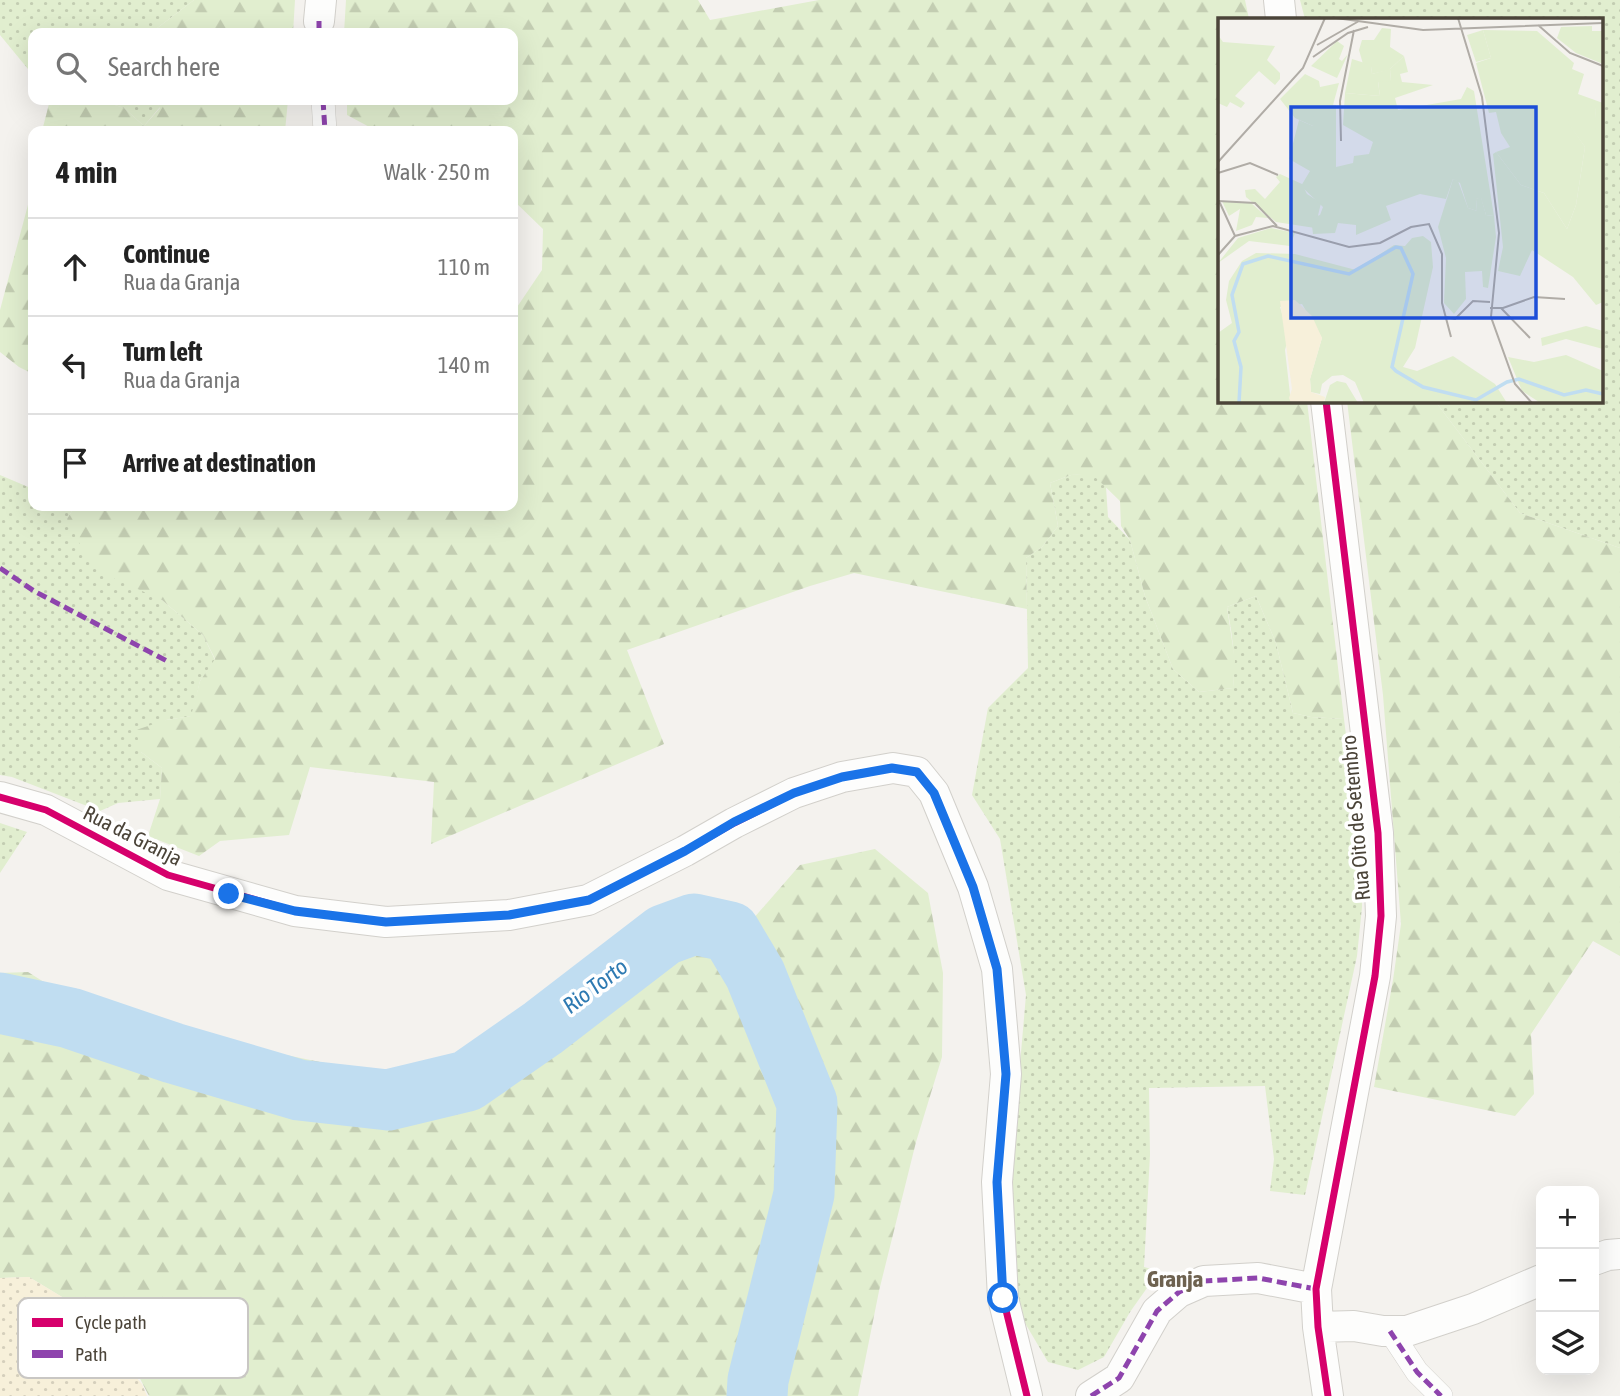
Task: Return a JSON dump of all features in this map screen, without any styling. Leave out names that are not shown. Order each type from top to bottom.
[{"type":"street","points":[[1279,0],[1281,18]]},
{"type":"street","points":[[323,105],[325,126]]},
{"type":"street","name":"Rua Oito de Setembro","points":[[1326,402],[1378,833],[1381,916],[1375,976],[1316,1289],[1318,1327],[1328,1396]]},
{"type":"street","name":"Rua da Granja","points":[[0,797],[46,810],[168,875],[295,911],[386,922],[509,915],[589,900],[794,793],[842,777],[892,768],[917,772],[934,793],[973,887],[997,969],[1006,1074],[997,1182],[1003,1298],[1031,1394]]},
{"type":"street","points":[[1599,1258],[1620,1254]]},
{"type":"street","points":[[1091,1396],[1119,1378],[1157,1311],[1179,1292],[1204,1281],[1258,1278],[1316,1289]]},
{"type":"street","points":[[1318,1327],[1354,1326],[1407,1331],[1473,1309],[1536,1282]]},
{"type":"street","points":[[1390,1331],[1417,1372],[1441,1396]]},
{"type":"green space","points":[[0,0],[194,0],[157,28],[28,28],[28,69],[0,35]]},
{"type":"green space","points":[[194,0],[295,0],[293,28],[157,28]]},
{"type":"green space","points":[[346,0],[698,0],[710,20],[819,0],[1245,0],[1249,18],[1218,18],[1218,402],[1307,402],[1344,719],[1293,713],[1276,643],[1256,596],[1227,607],[1235,661],[1233,688],[1199,692],[1173,669],[1145,596],[1130,540],[1121,526],[1120,501],[1092,474],[1071,475],[1050,483],[1058,526],[1042,547],[1026,558],[1027,609],[854,573],[627,650],[664,744],[431,844],[434,782],[310,767],[289,835],[220,841],[199,856],[148,836],[160,799],[162,768],[141,752],[136,730],[166,720],[191,716],[200,681],[215,659],[203,635],[162,600],[113,578],[85,554],[67,519],[72,511],[518,511],[518,306],[542,270],[543,229],[518,205],[518,126],[368,126],[347,115],[347,105],[518,105],[518,28],[344,28]]},
{"type":"green space","points":[[1300,0],[1620,0],[1620,548],[1520,513],[1436,402],[1602,402],[1602,18],[1305,18]]},
{"type":"green space","points":[[49,105],[115,105],[124,108],[144,126],[43,126]]},
{"type":"green space","points":[[115,105],[160,107],[144,126],[124,108]]},
{"type":"green space","points":[[158,105],[288,105],[285,126],[144,126],[160,108]]},
{"type":"green space","points":[[28,205],[28,372],[0,352],[0,310]]},
{"type":"green space","points":[[1347,402],[1436,402],[1520,513],[1620,548],[1620,956],[1593,941],[1531,1034],[1534,1094],[1515,1116],[1374,1087],[1401,924],[1383,695]]},
{"type":"green space","points":[[1092,473],[1106,487],[1108,517],[1130,540],[1145,596],[1173,669],[1199,692],[1233,688],[1233,647],[1227,607],[1256,596],[1276,643],[1293,713],[1344,719],[1361,857],[1362,907],[1357,956],[1305,1195],[1270,1191],[1274,1159],[1265,1086],[1149,1088],[1150,1155],[1144,1267],[1159,1271],[1130,1312],[1104,1357],[1078,1370],[1048,1362],[1025,1323],[1014,1294],[1009,1191],[1026,995],[1000,839],[972,795],[988,708],[1028,668],[1026,558],[1042,547],[1058,526],[1050,483],[1071,475]]},
{"type":"green space","points":[[0,475],[28,487],[28,511],[72,511],[67,519],[203,635],[215,660],[200,681],[192,716],[166,720],[141,752],[162,768],[160,799],[118,803],[100,811],[12,777],[0,775]]},
{"type":"green space","points":[[0,823],[27,832],[0,873]]},
{"type":"green space","points":[[875,849],[928,893],[943,973],[942,1057],[916,1142],[879,1291],[858,1396],[149,1396],[140,1378],[248,1378],[248,1298],[64,1298],[29,1277],[0,1278],[0,973],[28,972],[74,1001],[126,1019],[378,1074],[428,1076],[484,1055],[599,962],[682,910],[753,919],[800,865]]},
{"type":"sand","points":[[29,1277],[64,1298],[18,1298],[18,1378],[137,1378],[147,1396],[0,1396],[0,1278]]},
{"type":"waterway","name":"Rio Torto","points":[[0,1003],[70,1018],[173,1053],[299,1090],[388,1100],[467,1081],[543,1028],[664,935],[694,924],[730,932],[755,974],[807,1103],[804,1194],[758,1380],[757,1396]]},
{"type":"marked path","points":[[319,21],[319,28]]},
{"type":"marked path","points":[[323,105],[325,126]]},
{"type":"marked path","points":[[0,568],[34,591],[167,661]]},
{"type":"marked path","points":[[1091,1396],[1119,1378],[1157,1311],[1179,1292],[1204,1281],[1258,1278],[1316,1289]]},
{"type":"marked path","points":[[1390,1331],[1417,1372],[1441,1396]]},
{"type":"cycle path","points":[[1326,402],[1378,833],[1381,916],[1375,976],[1316,1289],[1318,1327],[1328,1396]]},
{"type":"cycle path","points":[[0,797],[46,810],[168,875],[295,911],[386,922],[509,915],[588,900],[794,793],[842,777],[893,768],[917,772],[934,793],[973,887],[997,969],[1006,1074],[997,1182],[1003,1298],[1027,1396]]},
{"type":"district","name":"Granja","points":[[1175,1279]]},
{"type":"route","points":[[229,894],[295,911],[386,922],[509,915],[589,900],[794,793],[842,777],[892,768],[917,772],[934,793],[973,887],[997,969],[1006,1074],[997,1182],[1003,1298]]}]
